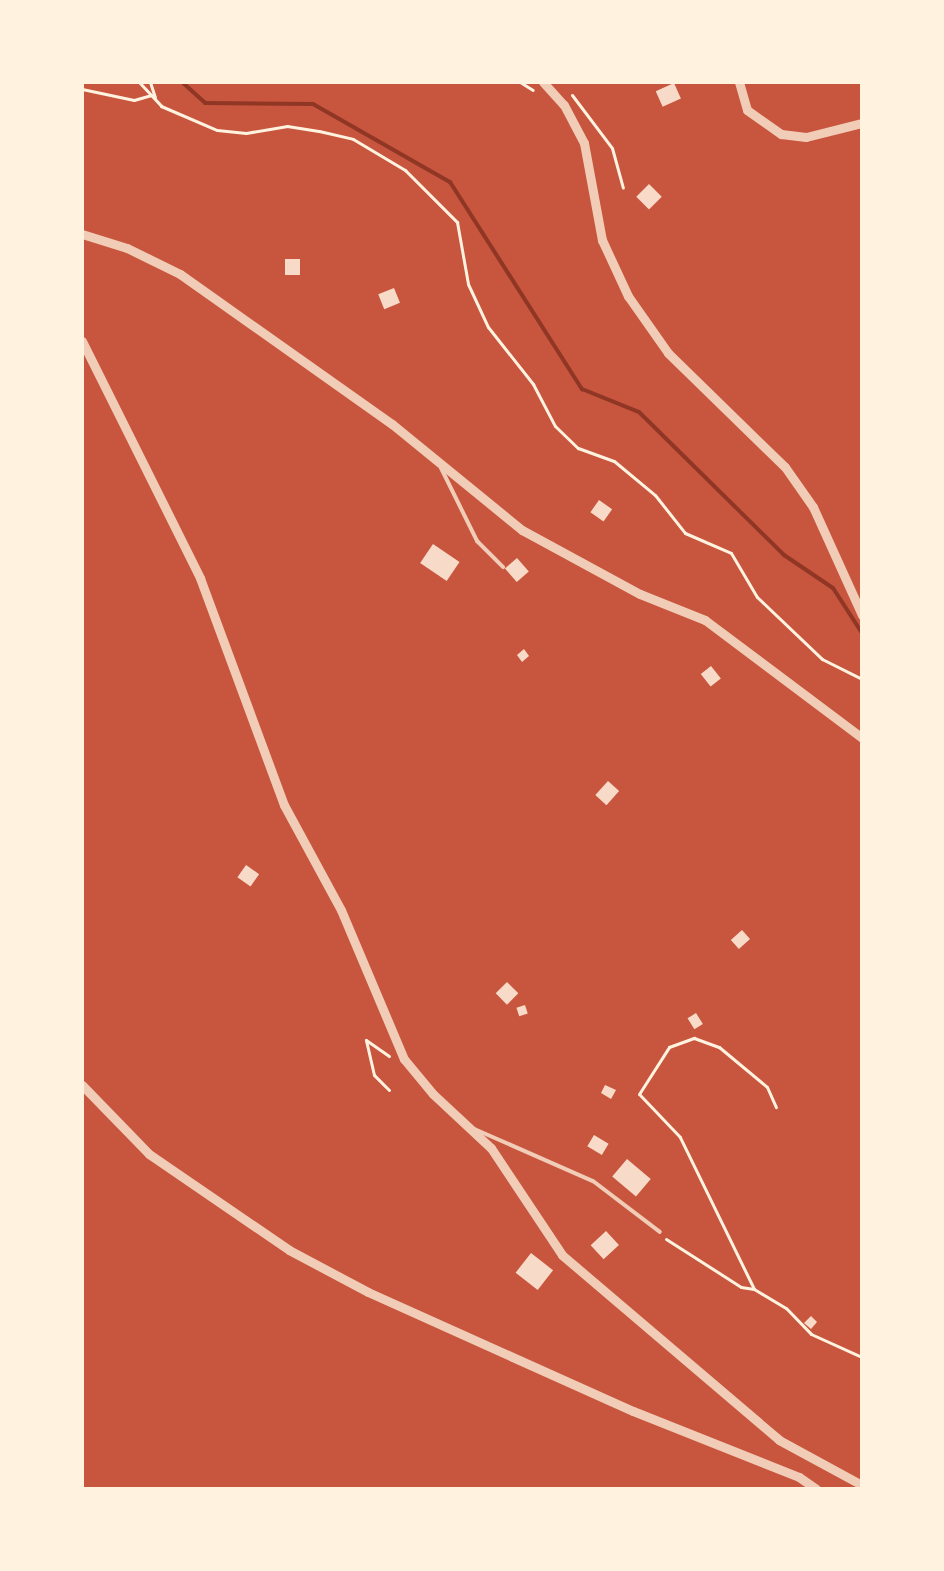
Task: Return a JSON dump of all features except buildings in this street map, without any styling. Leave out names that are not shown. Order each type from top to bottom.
[{"type":"street","points":[[543,82],[554,92],[584,143],[602,240],[628,296],[668,353],[785,467],[813,507],[862,615]]},
{"type":"street","points":[[739,82],[752,115],[781,134],[813,136],[862,123]]},
{"type":"street","points":[[82,234],[127,248],[180,274],[392,424],[441,466],[542,543],[705,620],[862,738]]},
{"type":"street","points":[[82,341],[200,578],[284,805],[341,910],[404,1059],[433,1094],[472,1128],[498,1157],[562,1255],[779,1440],[862,1485]]},
{"type":"street","points":[[82,1085],[149,1154],[289,1250],[368,1292],[650,1418],[799,1477],[816,1489]]},
{"type":"lane","points":[[441,466],[477,541],[503,567]]},
{"type":"lane","points":[[472,1128],[593,1181],[660,1232]]},
{"type":"path","points":[[139,82],[155,100],[182,118],[217,130],[246,133],[287,126],[353,139],[405,170],[457,222],[468,284],[488,327],[533,384],[555,426],[578,448],[614,461],[655,495],[685,533],[731,553],[757,597],[800,639],[822,659],[862,679]]},
{"type":"path","points":[[150,82],[155,100]]},
{"type":"path","points":[[82,89],[134,100],[151,95]]},
{"type":"path","points":[[554,92],[569,93],[589,112],[612,148],[623,188]]},
{"type":"path","points":[[754,1289],[680,1137],[639,1094],[669,1047],[694,1038],[744,1064],[767,1087],[776,1107]]},
{"type":"path","points":[[389,1090],[374,1075],[366,1040],[383,1053],[404,1059]]},
{"type":"path","points":[[660,1232],[694,1259],[786,1308],[811,1334],[862,1357]]},
{"type":"waterway","points":[[182,82],[205,103],[313,104],[450,182],[582,389],[639,412],[784,555],[833,588],[862,633]]}]
